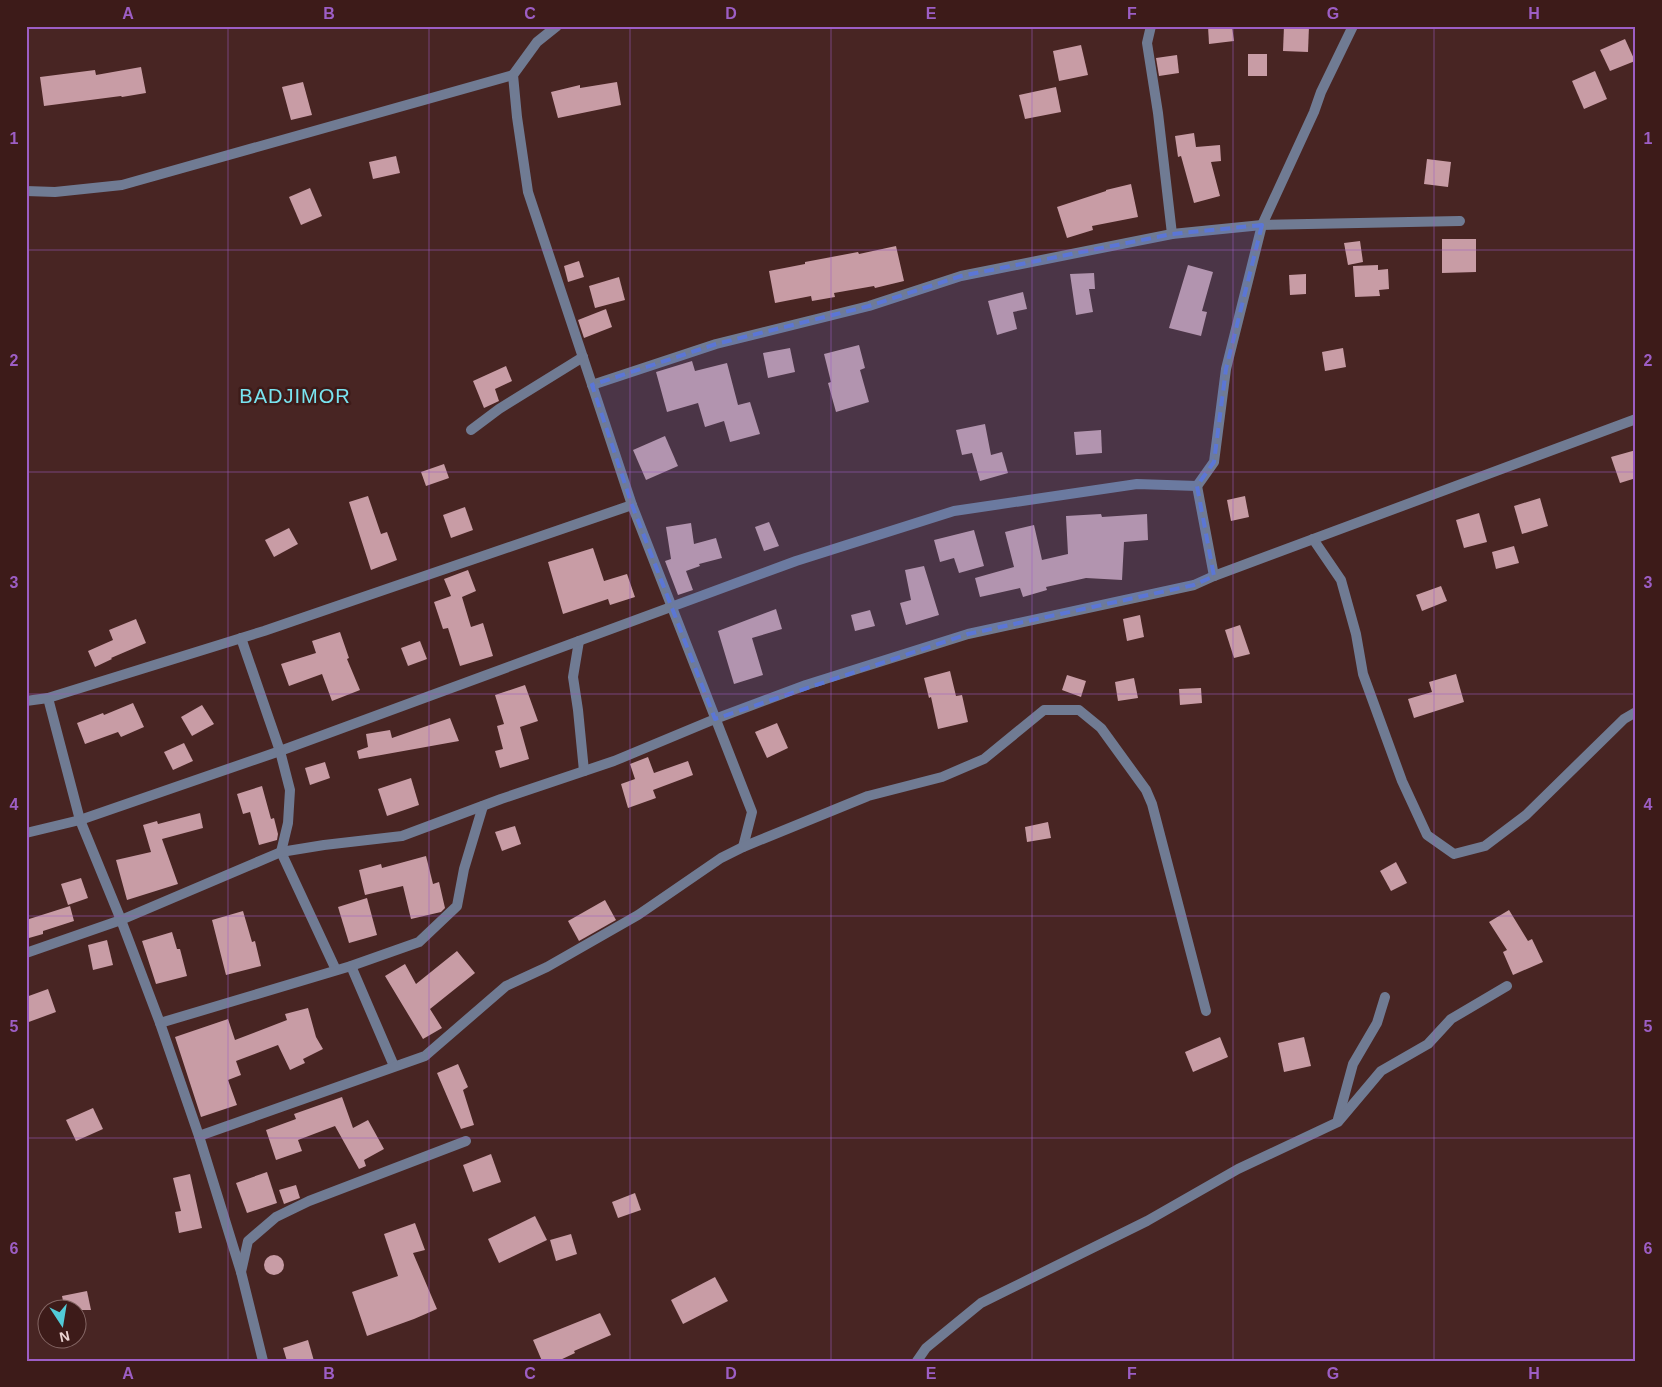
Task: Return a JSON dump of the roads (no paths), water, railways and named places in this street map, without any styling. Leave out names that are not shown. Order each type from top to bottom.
[{"type":"street","points":[[26,191],[55,192],[122,185],[513,75],[537,42],[557,26]]},
{"type":"street","points":[[1151,26],[1147,43],[1158,112],[1172,234]]},
{"type":"street","points":[[1214,576],[1197,486],[1214,462],[1226,369],[1262,225],[1352,26]]},
{"type":"street","points":[[513,75],[528,192],[632,505],[752,812],[743,847]]},
{"type":"street","points":[[592,385],[716,344],[869,306],[961,276],[1172,234],[1262,225],[1460,221]]},
{"type":"street","points":[[471,430],[499,409],[583,357]]},
{"type":"street","points":[[26,952],[121,920],[282,852],[402,836],[614,761],[715,719],[806,685],[968,634],[1194,585],[1636,419]]},
{"type":"street","points":[[26,833],[80,820],[280,751],[796,561],[954,511],[1137,484],[1197,486]]},
{"type":"street","points":[[26,701],[48,698],[241,638],[632,505]]},
{"type":"street","points":[[1313,540],[1341,580],[1356,634],[1363,674],[1402,781],[1428,835],[1454,854],[1485,846],[1526,815],[1624,719],[1636,712]]},
{"type":"street","points":[[241,638],[280,751],[290,790],[288,824],[282,852],[336,970]]},
{"type":"street","points":[[579,641],[573,677],[584,771]]},
{"type":"street","points":[[48,698],[80,820],[160,1023],[199,1136],[241,1272],[263,1361]]},
{"type":"street","points":[[199,1136],[425,1056],[506,986],[547,967],[638,915],[721,858],[743,847],[868,796],[942,777],[984,758],[1044,710],[1078,710],[1101,728],[1146,790],[1152,804],[1206,1011]]},
{"type":"street","points":[[160,1023],[351,966],[419,942],[457,906],[464,869],[483,806]]},
{"type":"street","points":[[351,966],[394,1066]]},
{"type":"street","points":[[917,1361],[926,1348],[981,1303],[1147,1221],[1238,1169],[1338,1122],[1381,1072],[1428,1044],[1450,1020],[1507,986]]},
{"type":"street","points":[[1338,1122],[1353,1064],[1377,1023],[1385,997]]},
{"type":"street","points":[[241,1272],[248,1241],[276,1217],[309,1201],[466,1141]]},
{"type":"district","name":"BADJIMOR","points":[[295,396]]}]
